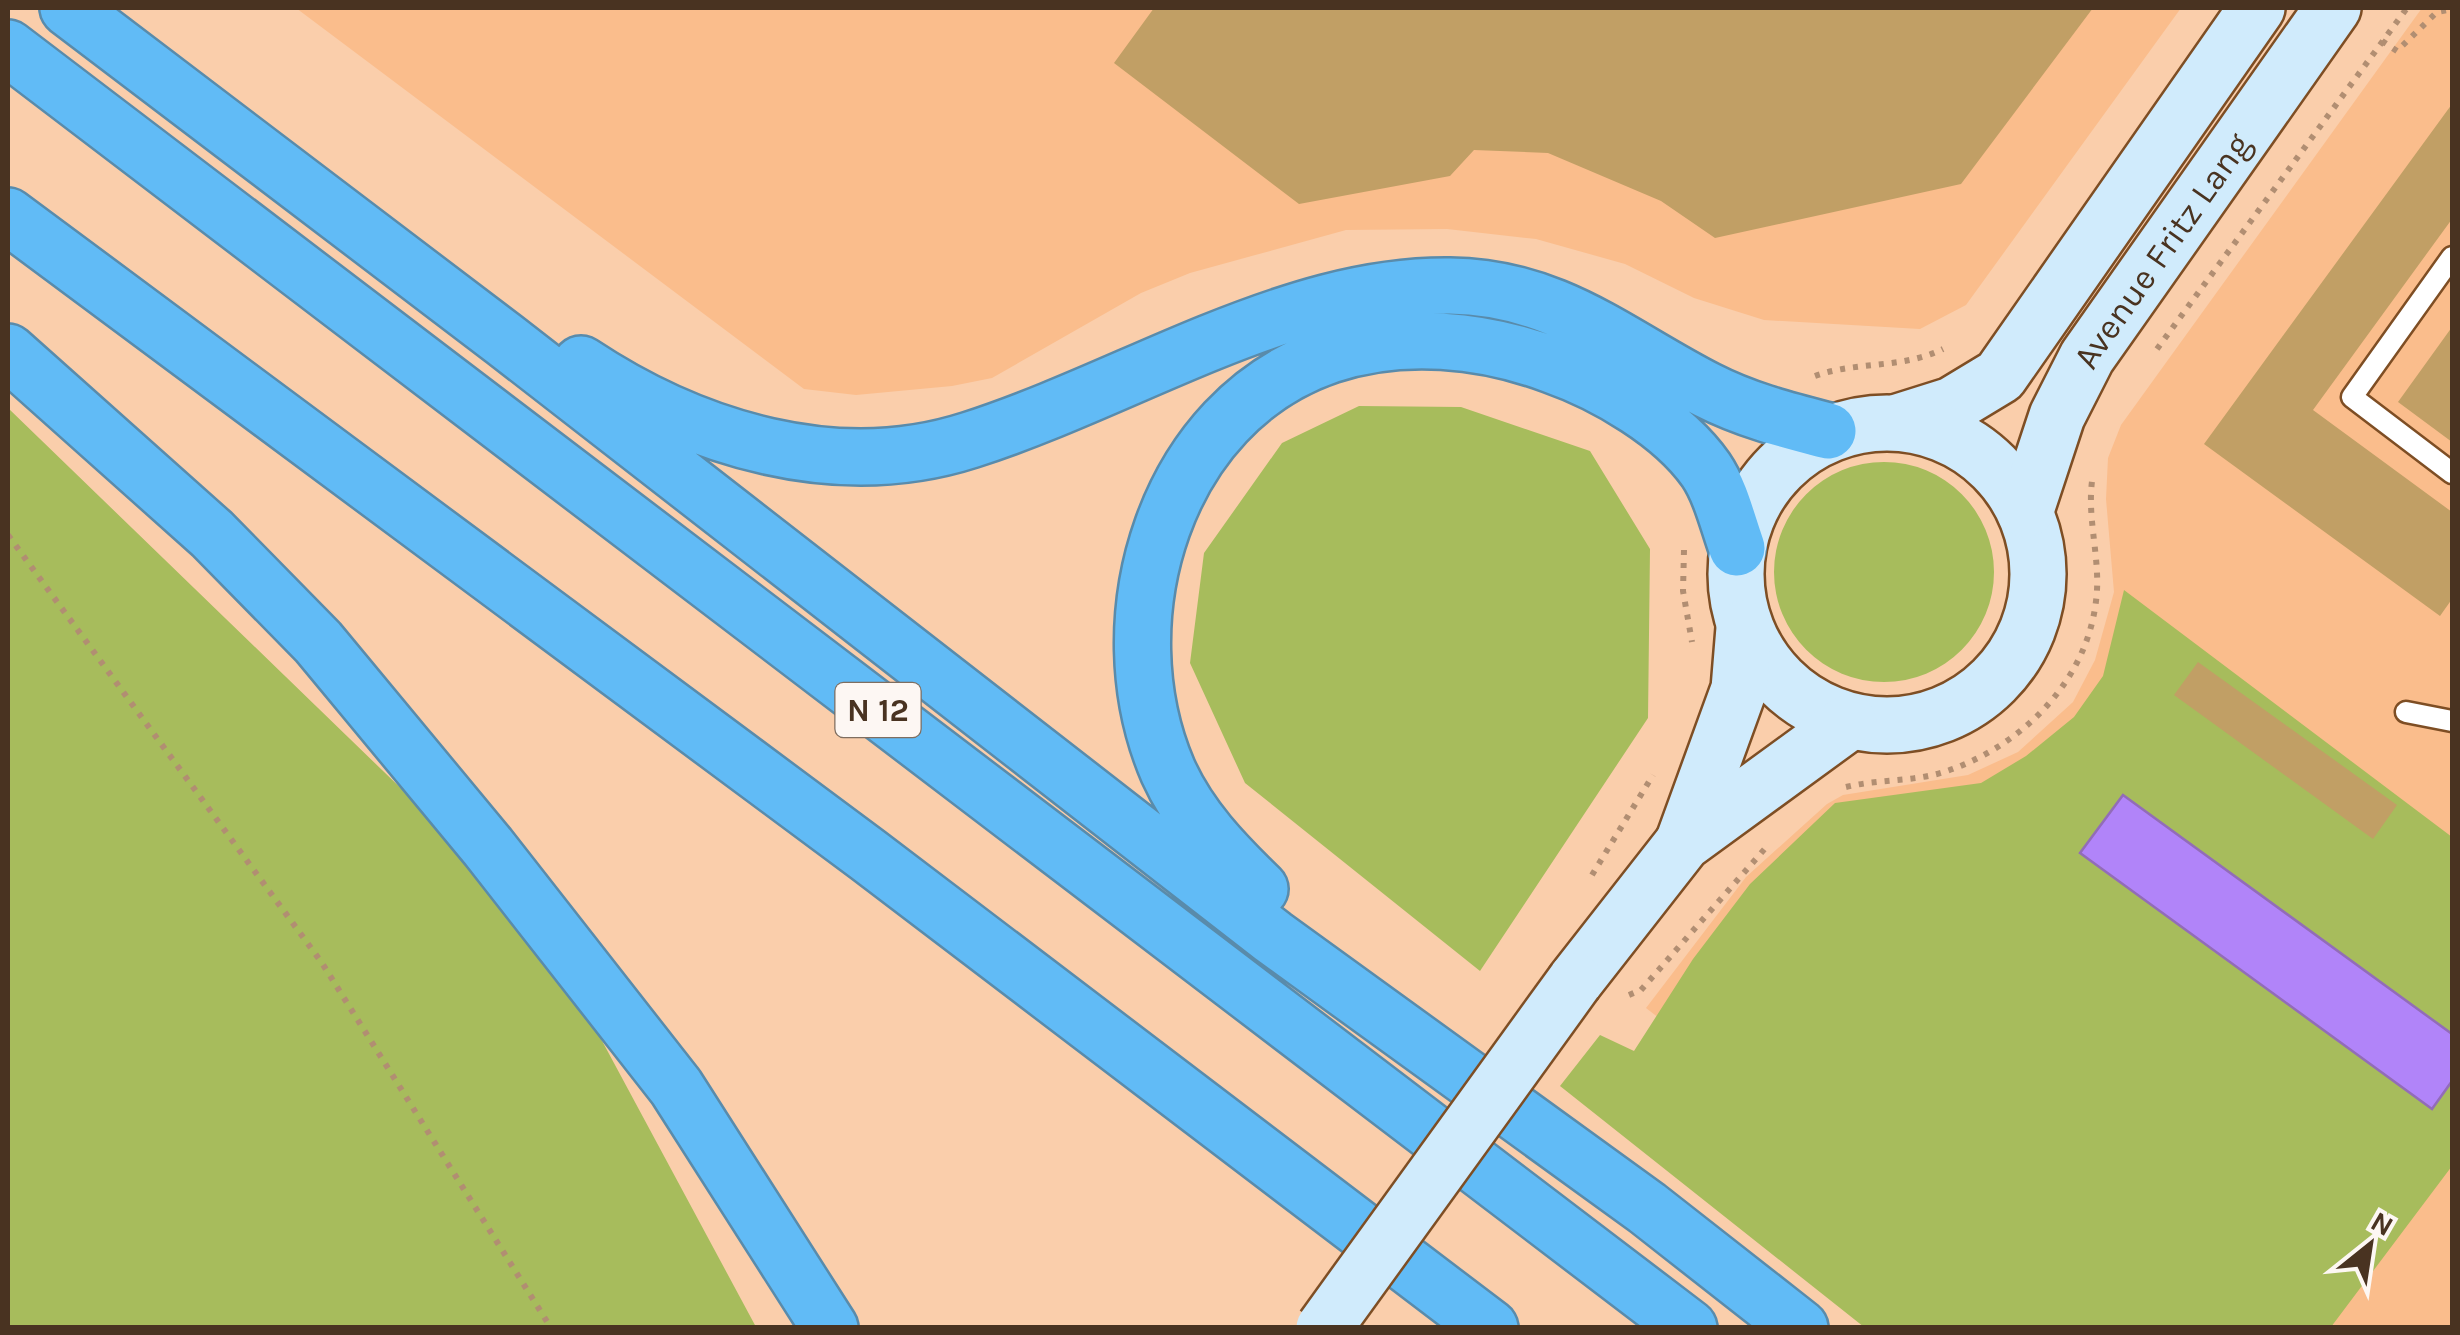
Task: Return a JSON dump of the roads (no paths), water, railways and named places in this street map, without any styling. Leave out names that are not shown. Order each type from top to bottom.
[{"type":"highway","points":[[68,8],[505,340],[1273,937],[1646,1208],[1800,1328]]},
{"type":"highway","name":"N 12","points":[[8,48],[1689,1328]]},
{"type":"highway","points":[[8,216],[868,855],[1490,1328]]},
{"type":"highway","points":[[505,340],[550,344],[664,410],[740,440],[804,454],[886,457],[968,440],[1296,307],[1451,286],[1534,298],[1614,333],[1723,397],[1758,412],[1828,432]]},
{"type":"highway","points":[[1646,1208],[1582,1132],[1286,913],[1212,842],[1169,772],[1144,694],[1141,622],[1154,548],[1180,484],[1219,428],[1269,386],[1329,356],[1397,341],[1514,350],[1578,374],[1624,401],[1687,446],[1709,474],[1711,542]]},
{"type":"highway","points":[[8,352],[212,534],[318,642],[488,847],[676,1087],[830,1328]]},
{"type":"street","name":"Avenue Fritz Lang","points":[[1898,422],[1952,405],[2000,376],[2257,8]]},
{"type":"street","name":"Avenue Fritz Lang","points":[[2026,510],[2057,416],[2087,357],[2333,8]]},
{"type":"street","points":[[1898,422],[1952,436],[1998,469],[2026,510],[2035,537],[2038,590],[2023,643],[1990,686],[1949,713],[1897,726],[1849,722],[1799,699],[1768,670],[1744,628],[1735,588],[1711,542],[1752,504],[1789,457],[1828,432],[1861,424],[1898,422]]},
{"type":"street","points":[[1324,1328],[1599,990],[1683,843],[1739,689],[1744,628]]},
{"type":"street","points":[[1683,843],[1849,722]]},
{"type":"lane","points":[[2452,257],[2352,398],[2452,473]]},
{"type":"lane","points":[[2406,712],[2452,721]]}]
